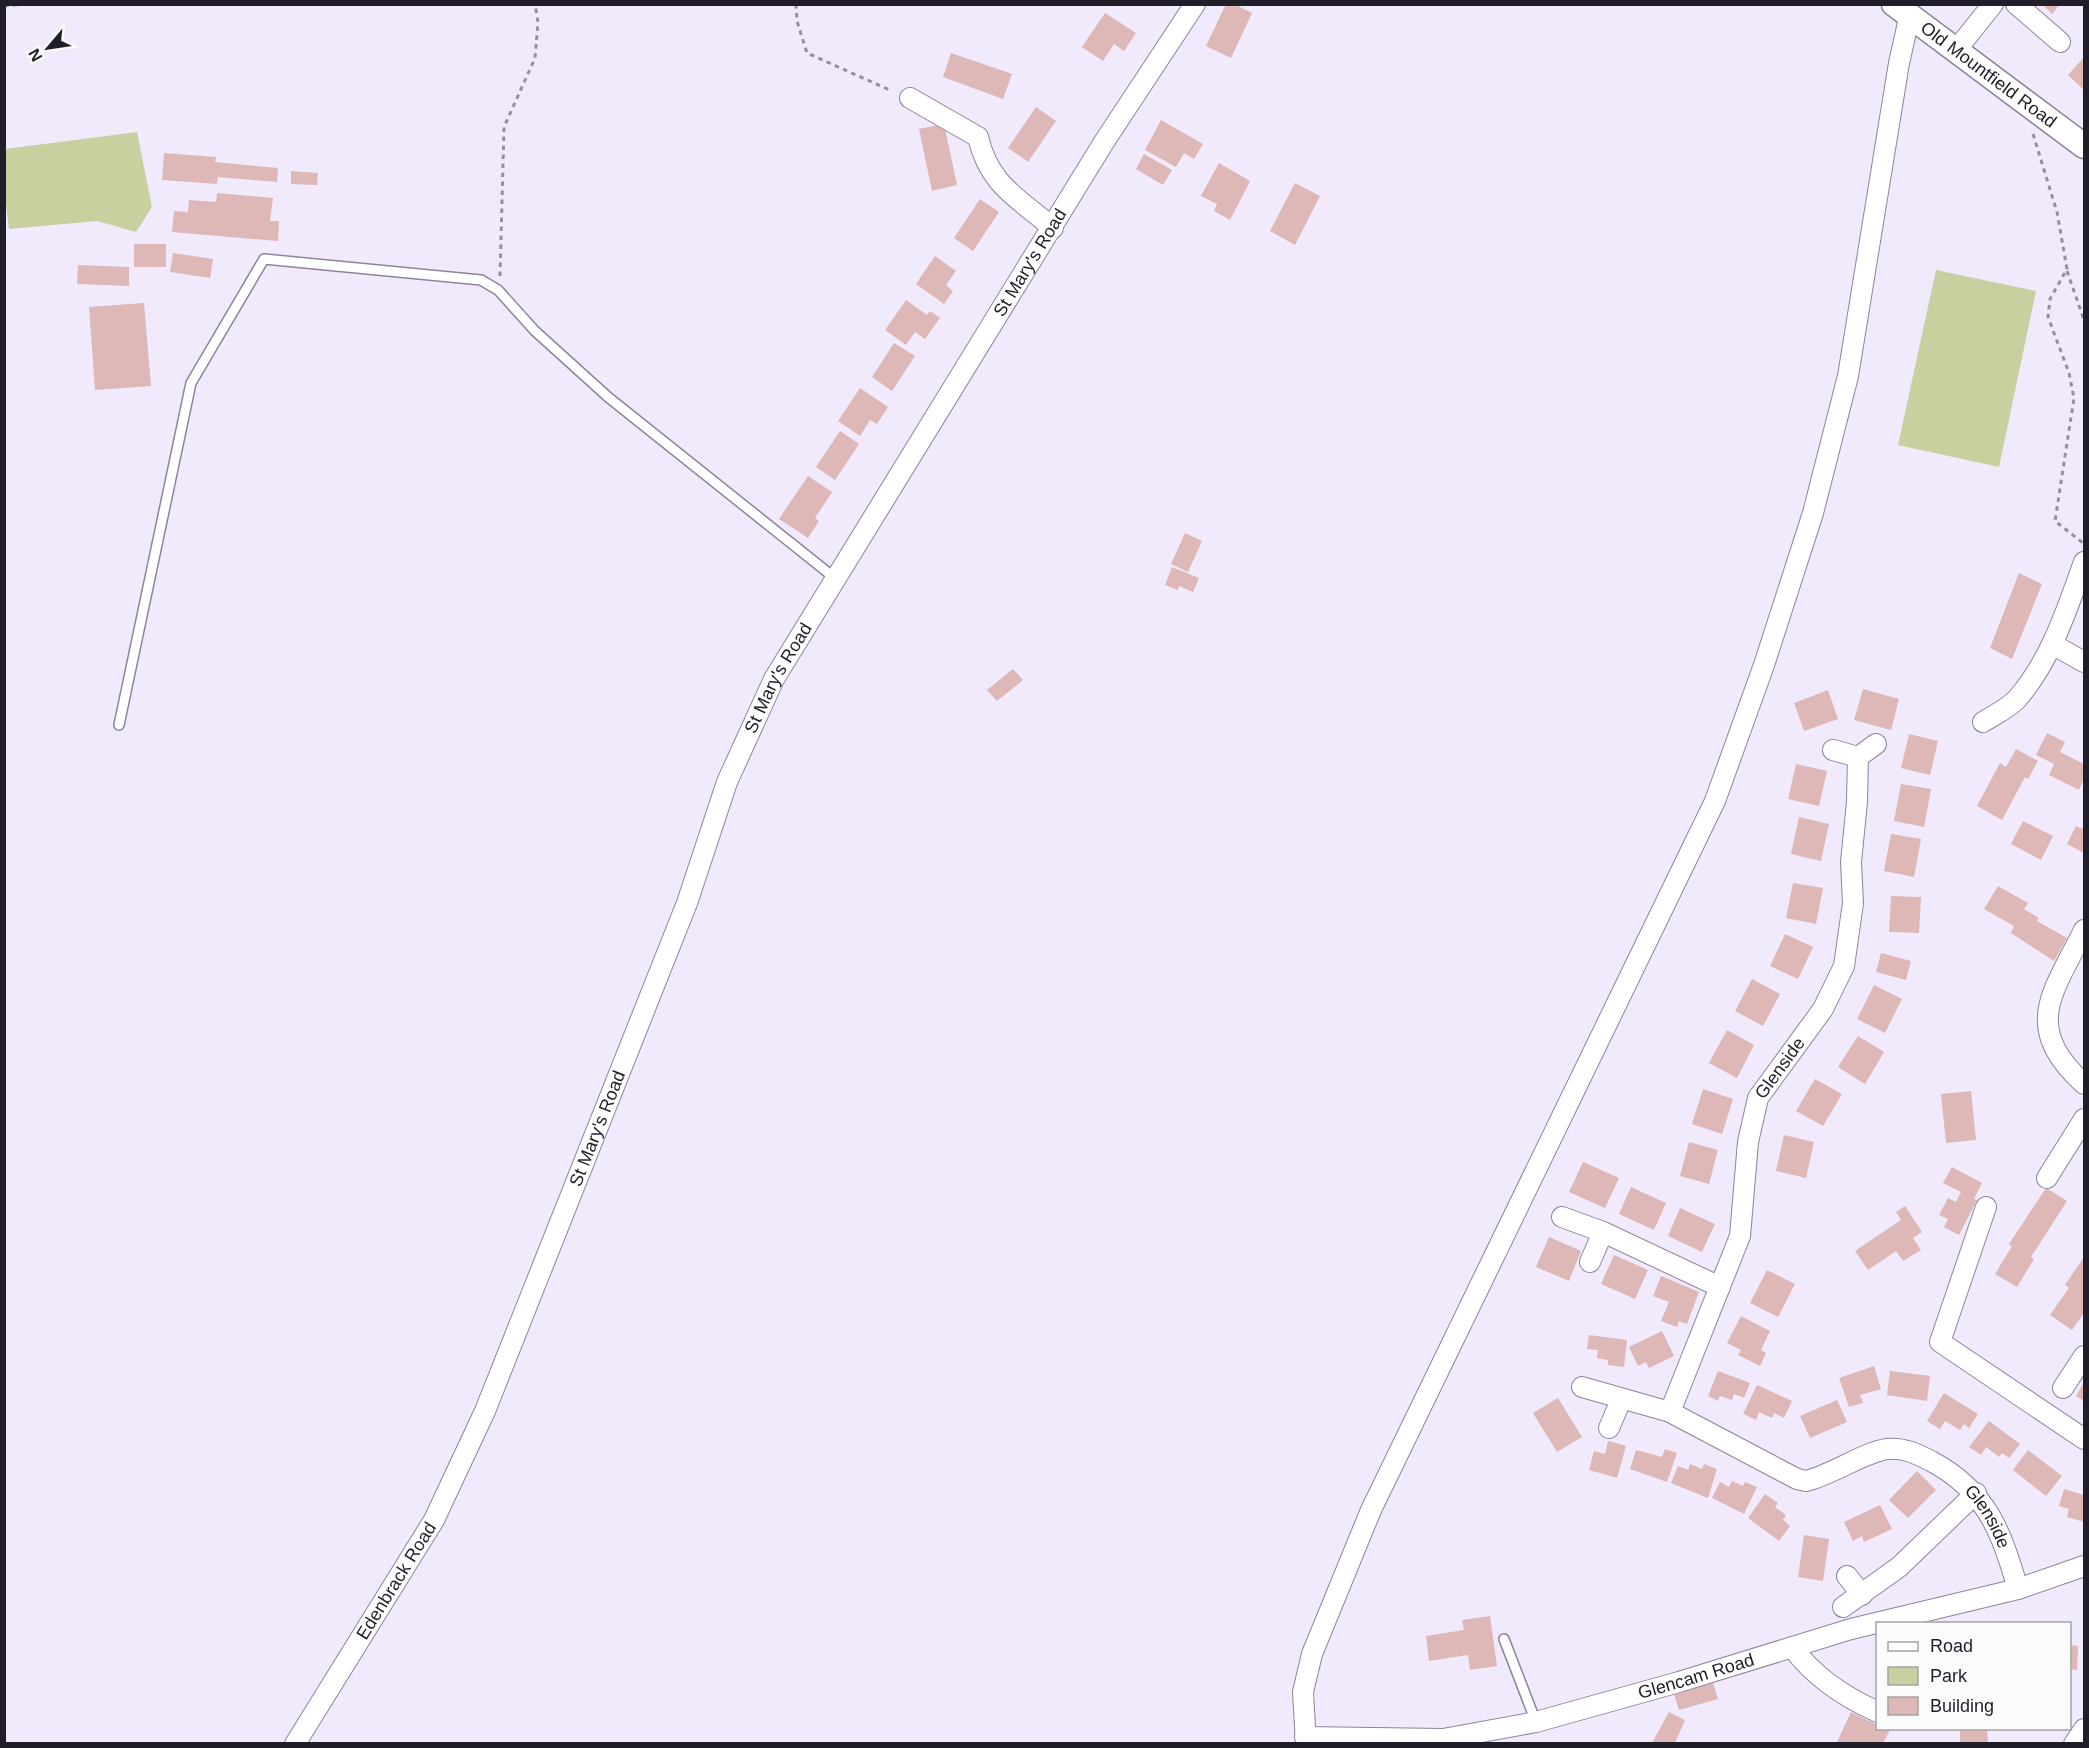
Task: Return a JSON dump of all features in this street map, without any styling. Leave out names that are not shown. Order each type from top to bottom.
[{"type":"street","name":"St Mary's Road","points":[[485,1412],[683,914],[727,782],[774,679],[1104,142],[1195,4]]},
{"type":"street","points":[[1957,49],[1993,4]]},
{"type":"street","points":[[2016,4],[2060,42]]},
{"type":"street","points":[[1305,1740],[1303,1692],[1312,1654],[1367,1520],[1715,801],[1760,676],[1813,513],[1848,376],[1899,63],[1902,10]]},
{"type":"street","name":"Old Mountfield Road","points":[[1902,10],[2085,146]]},
{"type":"street","points":[[910,98],[978,137],[983,159],[994,179],[1053,228]]},
{"type":"street","points":[[1983,722],[2016,700],[2052,644],[2085,562]]},
{"type":"street","points":[[2052,644],[2085,662]]},
{"type":"street","points":[[1833,750],[1858,757],[1876,744]]},
{"type":"street","name":"Glenside","points":[[1670,1412],[1740,1236],[1748,1143],[1758,1098],[1823,1009],[1844,966],[1853,903],[1851,862],[1857,802],[1858,757]]},
{"type":"street","points":[[2085,930],[2047,1005],[2048,1032],[2069,1071],[2085,1084]]},
{"type":"street","points":[[2047,1178],[2085,1119]]},
{"type":"street","points":[[1986,1207],[1940,1342],[2085,1439]]},
{"type":"street","points":[[1562,1217],[1603,1232],[1720,1287]]},
{"type":"street","points":[[1590,1262],[1603,1232]]},
{"type":"street","points":[[2063,1388],[2085,1356]]},
{"type":"street","name":"Glenside","points":[[1582,1387],[1621,1400],[1670,1412],[1797,1479],[1814,1479],[1887,1449],[1911,1451],[1953,1473],[1976,1493],[2005,1544],[2018,1589]]},
{"type":"street","points":[[1609,1428],[1621,1400]]},
{"type":"street","name":"Edenbrack Road","points":[[295,1743],[434,1520],[485,1412]]},
{"type":"street","points":[[1843,1607],[1899,1567],[1976,1493]]},
{"type":"street","name":"Glencam Road","points":[[1880,1622],[2018,1589],[2085,1566]]},
{"type":"street","points":[[1847,1576],[1862,1595]]},
{"type":"street","name":"Glencam Road","points":[[1305,1740],[1443,1739],[1536,1722],[1876,1623]]},
{"type":"street","points":[[1792,1647],[1805,1665],[1826,1682],[1876,1711]]},
{"type":"street","points":[[2074,1743],[2085,1729]]},
{"type":"lane","points":[[119,725],[191,384],[264,259],[481,280],[498,290],[536,331],[608,397],[836,579]]},
{"type":"lane","points":[[1504,1639],[1536,1722]]},
{"type":"path","points":[[4,6],[26,4]]},
{"type":"path","points":[[498,290],[504,127],[535,58],[538,22],[535,4]]},
{"type":"path","points":[[796,4],[797,21],[807,53],[910,98]]},
{"type":"path","points":[[2032,132],[2057,212],[2067,269],[2085,320]]},
{"type":"path","points":[[2067,269],[2050,299],[2048,318],[2069,373],[2074,398],[2055,521],[2085,544]]},
{"type":"green space","points":[[137,132],[152,207],[136,232],[97,221],[9,229],[5,197],[5,149]]},
{"type":"green space","points":[[1936,270],[2036,291],[1999,467],[1898,445]]},
{"type":"building","points":[[1226,4],[1234,4],[1252,13],[1231,58],[1206,46]]},
{"type":"building","points":[[2042,4],[2060,4],[2052,14]]},
{"type":"building","points":[[1105,13],[1136,33],[1124,51],[1114,44],[1103,61],[1082,47]]},
{"type":"building","points":[[951,53],[1012,74],[1003,99],[943,77]]},
{"type":"building","points":[[2084,57],[2084,90],[2068,75]]},
{"type":"building","points":[[1036,107],[1056,121],[1028,162],[1008,148]]},
{"type":"building","points":[[1161,120],[1203,144],[1194,159],[1184,153],[1176,167],[1145,150]]},
{"type":"building","points":[[944,124],[957,185],[932,191],[919,129]]},
{"type":"building","points":[[164,153],[216,157],[215,162],[278,168],[277,182],[218,177],[217,184],[162,180]]},
{"type":"building","points":[[1144,154],[1172,170],[1163,185],[1136,169]]},
{"type":"building","points":[[1219,163],[1250,181],[1230,220],[1214,211],[1217,204],[1201,196]]},
{"type":"building","points":[[291,171],[318,173],[317,185],[291,184]]},
{"type":"building","points":[[1295,183],[1320,196],[1295,245],[1270,231]]},
{"type":"building","points":[[217,193],[273,198],[270,221],[279,221],[278,241],[172,232],[174,211],[188,212],[189,200],[216,202]]},
{"type":"building","points":[[980,199],[999,212],[973,251],[954,238]]},
{"type":"building","points":[[134,244],[166,244],[166,267],[134,267]]},
{"type":"building","points":[[173,253],[213,259],[210,278],[170,272]]},
{"type":"building","points":[[935,256],[956,271],[946,285],[953,291],[944,304],[916,284]]},
{"type":"building","points":[[78,265],[129,267],[129,286],[77,284]]},
{"type":"building","points":[[906,300],[927,315],[930,311],[940,318],[925,339],[915,332],[906,345],[885,330]]},
{"type":"building","points":[[144,303],[151,386],[95,390],[89,307]]},
{"type":"building","points":[[894,343],[915,356],[892,391],[872,377]]},
{"type":"building","points":[[860,388],[888,407],[877,424],[870,420],[860,436],[838,421]]},
{"type":"building","points":[[840,431],[859,444],[835,480],[816,467]]},
{"type":"building","points":[[808,476],[832,492],[815,518],[819,521],[808,538],[779,519]]},
{"type":"building","points":[[1185,533],[1202,541],[1188,572],[1171,564]]},
{"type":"building","points":[[1172,567],[1199,578],[1193,592],[1179,586],[1178,590],[1165,585]]},
{"type":"building","points":[[2019,573],[2042,584],[2012,659],[1990,648]]},
{"type":"building","points":[[1013,669],[1023,680],[997,701],[987,690]]},
{"type":"building","points":[[1863,689],[1899,699],[1891,730],[1854,720]]},
{"type":"building","points":[[1828,690],[1838,719],[1804,731],[1794,703]]},
{"type":"building","points":[[2047,733],[2065,742],[2060,752],[2084,764],[2084,778],[2079,790],[2049,775],[2054,764],[2036,755]]},
{"type":"building","points":[[1909,734],[1938,741],[1930,775],[1901,768]]},
{"type":"building","points":[[2016,749],[2038,761],[2028,779],[2025,777],[2002,820],[1977,806],[2000,763],[2006,767]]},
{"type":"building","points":[[1796,764],[1827,771],[1819,806],[1788,799]]},
{"type":"building","points":[[1901,784],[1931,789],[1924,827],[1894,821]]},
{"type":"building","points":[[1799,817],[1829,824],[1821,861],[1791,854]]},
{"type":"building","points":[[2023,821],[2053,836],[2041,860],[2011,844]]},
{"type":"building","points":[[2084,824],[2084,853],[2067,844],[2076,826],[2082,829]]},
{"type":"building","points":[[1891,834],[1921,839],[1914,877],[1884,871]]},
{"type":"building","points":[[1793,883],[1823,888],[1816,924],[1786,918]]},
{"type":"building","points":[[1998,886],[2028,903],[2024,909],[2039,918],[2037,921],[2067,938],[2054,961],[2011,933],[2014,926],[1984,909]]},
{"type":"building","points":[[1891,896],[1921,897],[1919,933],[1889,932]]},
{"type":"building","points":[[1785,934],[1813,947],[1798,979],[1770,966]]},
{"type":"building","points":[[1881,953],[1911,961],[1906,980],[1876,972]]},
{"type":"building","points":[[1752,979],[1780,994],[1763,1026],[1735,1011]]},
{"type":"building","points":[[1874,985],[1902,999],[1885,1033],[1857,1019]]},
{"type":"building","points":[[1727,1030],[1754,1045],[1737,1078],[1709,1063]]},
{"type":"building","points":[[1858,1036],[1884,1052],[1865,1084],[1838,1067]]},
{"type":"building","points":[[1815,1079],[1842,1094],[1823,1126],[1796,1111]]},
{"type":"building","points":[[1703,1089],[1733,1099],[1722,1134],[1692,1124]]},
{"type":"building","points":[[1971,1091],[1976,1140],[1946,1143],[1941,1094]]},
{"type":"building","points":[[1784,1135],[1814,1142],[1806,1178],[1776,1171]]},
{"type":"building","points":[[1689,1142],[1718,1150],[1709,1184],[1680,1176]]},
{"type":"building","points":[[1583,1162],[1619,1178],[1605,1208],[1569,1192]]},
{"type":"building","points":[[1952,1167],[1982,1183],[1974,1199],[1977,1200],[1959,1235],[1944,1227],[1948,1219],[1939,1215],[1948,1198],[1956,1202],[1961,1192],[1943,1183]]},
{"type":"building","points":[[1631,1187],[1666,1203],[1654,1230],[1619,1214]]},
{"type":"building","points":[[2046,1188],[2067,1201],[2031,1257],[2034,1259],[2017,1287],[1995,1274],[2012,1246],[2009,1244]]},
{"type":"building","points":[[1905,1206],[1922,1232],[1913,1238],[1921,1250],[1903,1261],[1896,1251],[1868,1270],[1855,1251],[1901,1220],[1896,1212]]},
{"type":"building","points":[[1680,1208],[1715,1224],[1702,1252],[1668,1236]]},
{"type":"building","points":[[1549,1237],[1581,1251],[1569,1281],[1536,1267]]},
{"type":"building","points":[[1614,1255],[1648,1270],[1635,1299],[1601,1284]]},
{"type":"building","points":[[2084,1257],[2084,1313],[2072,1330],[2050,1315],[2069,1288],[2065,1285]]},
{"type":"building","points":[[1767,1270],[1795,1284],[1778,1317],[1750,1303]]},
{"type":"building","points":[[1661,1276],[1699,1292],[1687,1324],[1679,1321],[1677,1327],[1661,1321],[1669,1302],[1653,1296]]},
{"type":"building","points":[[1741,1316],[1770,1331],[1761,1350],[1766,1353],[1760,1366],[1738,1355],[1741,1350],[1727,1343]]},
{"type":"building","points":[[1662,1331],[1674,1356],[1649,1368],[1646,1362],[1638,1366],[1629,1347]]},
{"type":"building","points":[[1589,1335],[1627,1340],[1624,1367],[1608,1365],[1608,1360],[1597,1358],[1598,1350],[1587,1349]]},
{"type":"building","points":[[1874,1366],[1881,1389],[1860,1395],[1863,1403],[1849,1407],[1839,1378]]},
{"type":"building","points":[[1718,1371],[1750,1383],[1744,1398],[1734,1394],[1732,1400],[1720,1396],[1718,1401],[1708,1396]]},
{"type":"building","points":[[1890,1371],[1930,1376],[1927,1401],[1887,1395]]},
{"type":"building","points":[[2084,1382],[2084,1401],[2076,1396]]},
{"type":"building","points":[[1757,1385],[1792,1401],[1784,1418],[1774,1413],[1772,1418],[1759,1412],[1756,1420],[1743,1414]]},
{"type":"building","points":[[1944,1393],[1978,1414],[1969,1428],[1964,1424],[1960,1430],[1945,1421],[1940,1429],[1927,1421]]},
{"type":"building","points":[[1558,1398],[1582,1437],[1557,1452],[1533,1413]]},
{"type":"building","points":[[1837,1400],[1847,1422],[1810,1438],[1800,1416]]},
{"type":"building","points":[[1989,1421],[2020,1444],[2009,1458],[2002,1453],[1999,1457],[1986,1447],[1981,1455],[1969,1447]]},
{"type":"building","points":[[1608,1441],[1626,1446],[1617,1478],[1589,1470],[1594,1451],[1605,1454]]},
{"type":"building","points":[[1665,1449],[1677,1453],[1667,1482],[1630,1469],[1636,1450],[1662,1457]]},
{"type":"building","points":[[2028,1450],[2062,1476],[2046,1496],[2013,1470]]},
{"type":"building","points":[[1690,1464],[1702,1469],[1704,1464],[1717,1469],[1708,1498],[1671,1483],[1678,1466],[1688,1470]]},
{"type":"building","points":[[1917,1471],[1936,1490],[1908,1518],[1889,1500]]},
{"type":"building","points":[[1732,1481],[1743,1486],[1745,1482],[1757,1487],[1744,1514],[1712,1498],[1720,1482],[1729,1487]]},
{"type":"building","points":[[2064,1489],[2084,1495],[2084,1522],[2067,1517],[2069,1509],[2059,1506]]},
{"type":"building","points":[[1765,1494],[1778,1503],[1775,1507],[1786,1515],[1783,1520],[1790,1526],[1779,1541],[1748,1518]]},
{"type":"building","points":[[1880,1505],[1892,1529],[1864,1542],[1862,1536],[1853,1541],[1844,1522]]},
{"type":"building","points":[[1804,1535],[1829,1539],[1823,1581],[1798,1577]]},
{"type":"building","points":[[1490,1616],[1497,1666],[1470,1670],[1468,1655],[1429,1661],[1426,1636],[1464,1630],[1462,1620]]},
{"type":"building","points":[[2071,1645],[2078,1646],[2077,1670],[2071,1669]]},
{"type":"building","points":[[1713,1683],[1718,1699],[1679,1710],[1674,1695]]},
{"type":"building","points":[[1669,1712],[1685,1720],[1675,1743],[1652,1743]]},
{"type":"building","points":[[1851,1712],[1876,1724],[1876,1730],[1890,1730],[1883,1743],[1837,1742]]},
{"type":"building","points":[[1960,1730],[1987,1730],[1988,1743],[1960,1743]]}]
